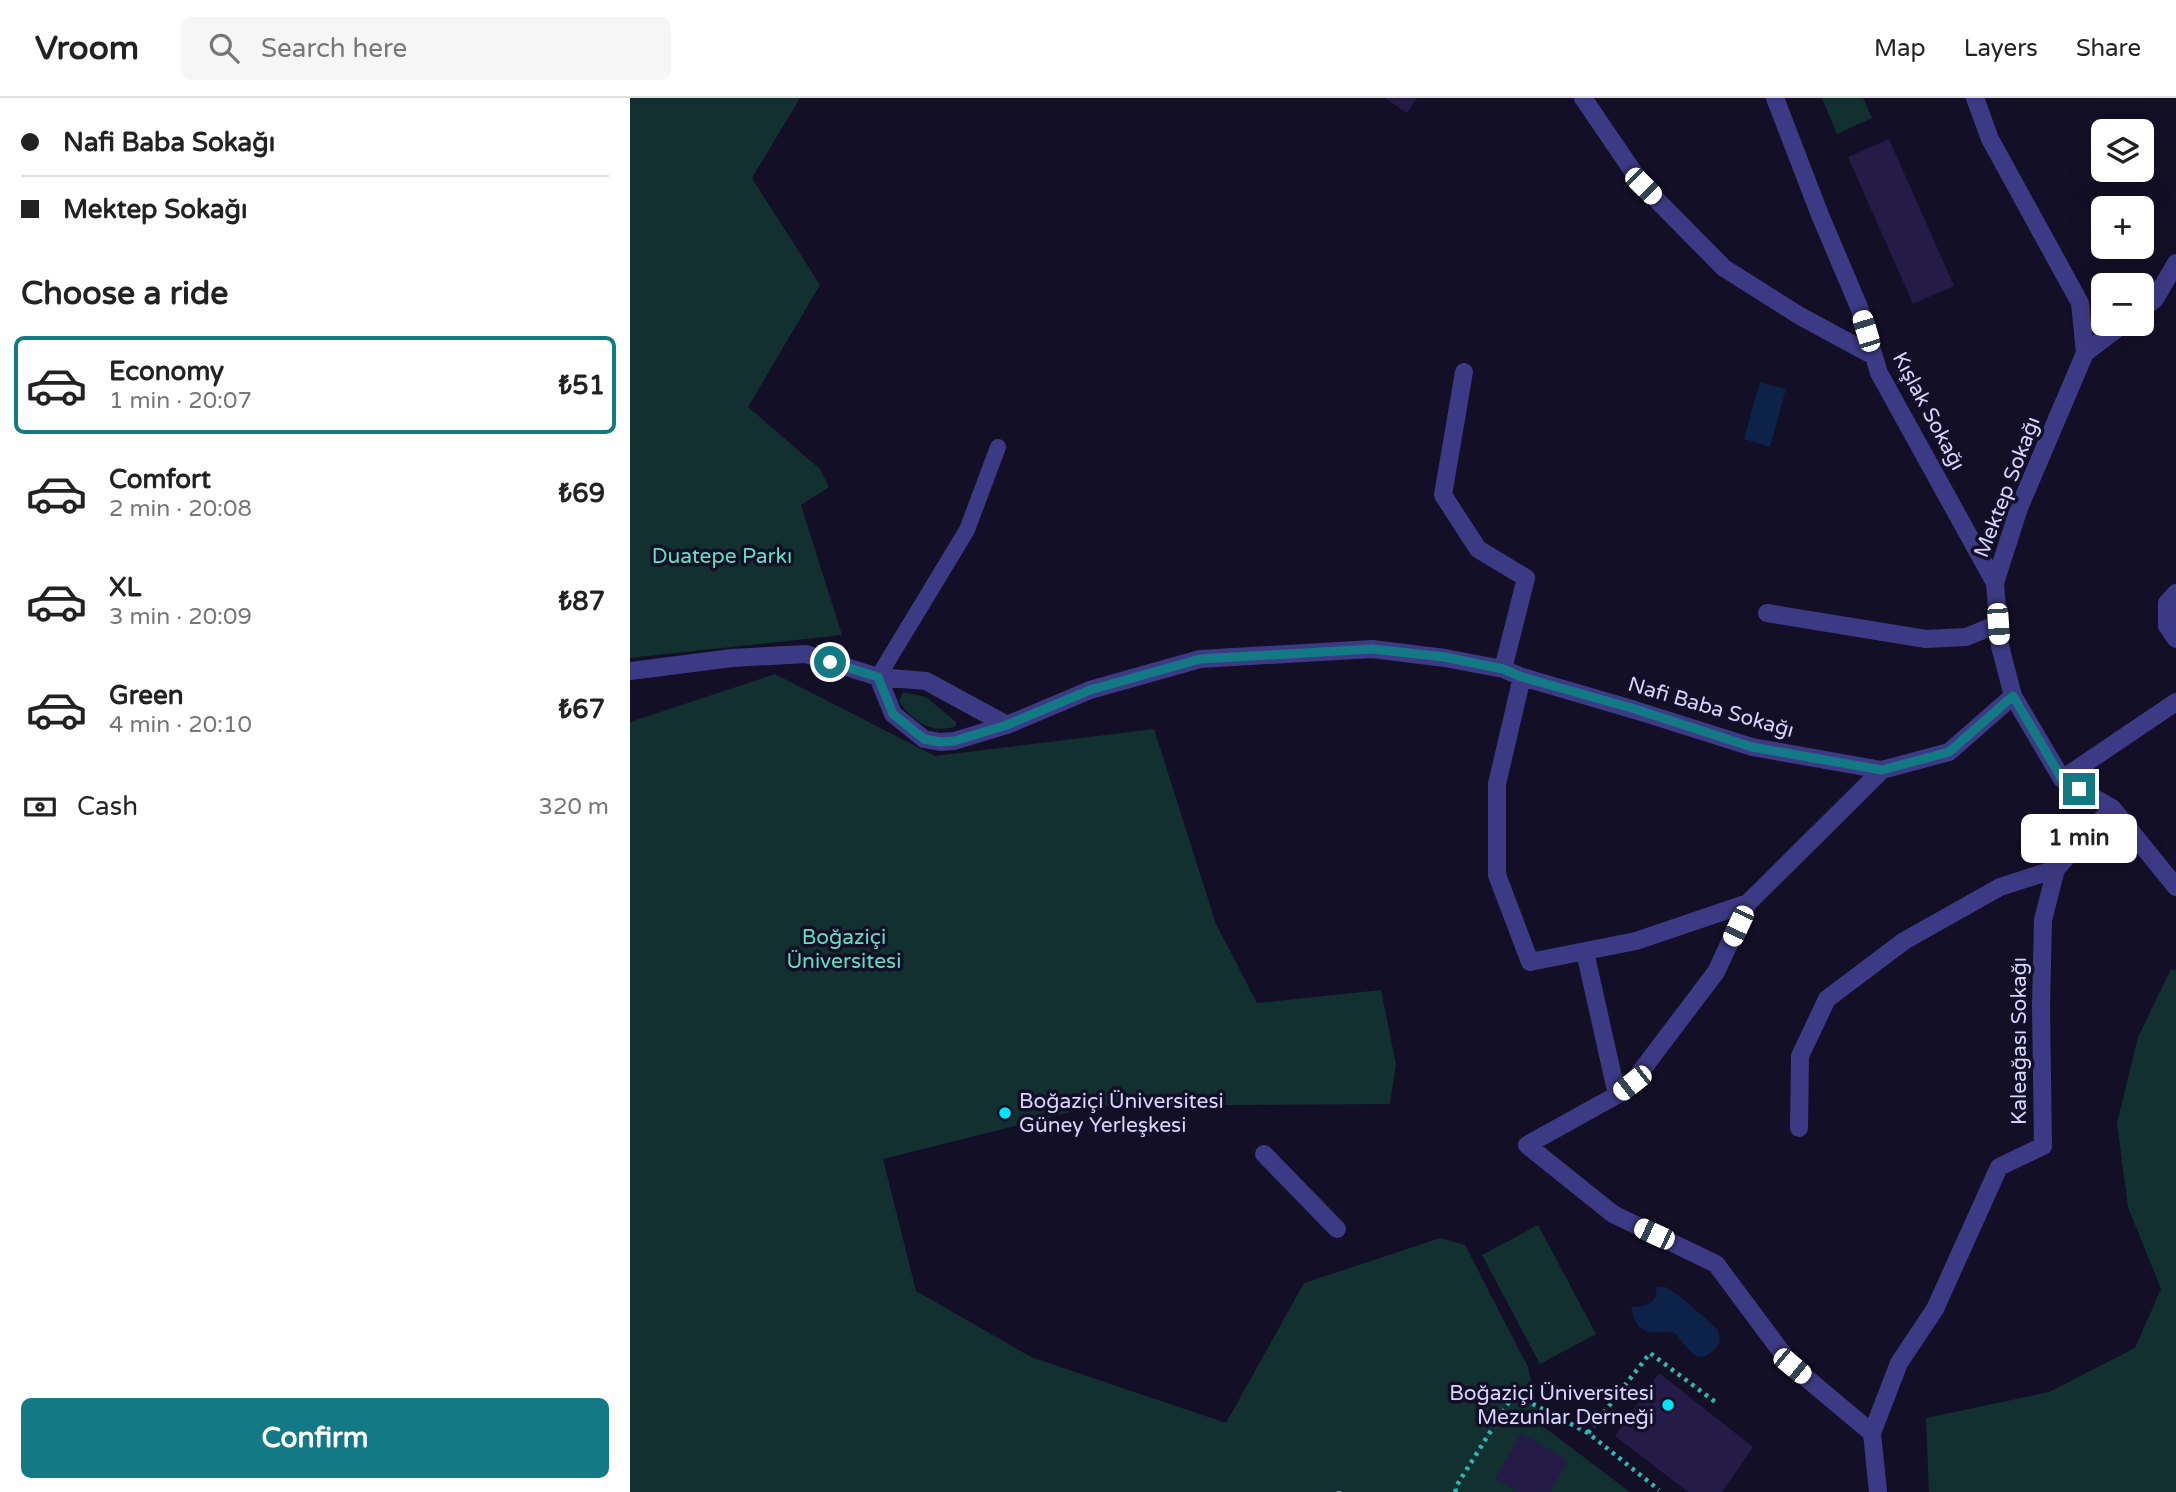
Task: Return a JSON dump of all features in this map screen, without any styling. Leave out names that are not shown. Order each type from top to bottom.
[{"type":"street","points":[[1583,98],[1643,186],[1724,268],[1800,316],[1874,356]]},
{"type":"street","name":"Kışlak Sokağı","points":[[1775,98],[1859,307],[1879,373],[1995,583]]},
{"type":"street","points":[[1975,98],[1990,139],[2080,303],[2085,353]]},
{"type":"street","points":[[2154,300],[2176,263]]},
{"type":"street","points":[[2085,353],[2107,336]]},
{"type":"street","name":"Mektep Sokağı","points":[[2085,353],[2019,508],[1995,583],[2000,646],[2013,696],[2062,779],[2112,808]]},
{"type":"street","points":[[1464,372],[1443,495],[1478,549],[1527,578],[1503,669]]},
{"type":"street","points":[[2176,593],[2167,603],[2167,626],[2176,639]]},
{"type":"street","points":[[1767,613],[1926,639],[1966,637],[1998,624]]},
{"type":"street","name":"Nafi Baba Sokağı","points":[[878,677],[893,714],[924,739],[954,741],[1007,725],[1090,690],[1200,659],[1372,649],[1445,657],[1503,669],[1752,747],[1882,770],[1949,752],[2013,696]]},
{"type":"street","points":[[630,671],[732,658],[806,654],[878,677],[926,681],[1007,725]]},
{"type":"street","points":[[1522,677],[1497,784],[1497,875],[1530,962],[1636,941],[1748,903]]},
{"type":"street","points":[[2062,779],[2176,702]]},
{"type":"street","points":[[1872,1433],[1792,1366],[1716,1264],[1613,1214],[1527,1145],[1618,1095],[1632,1083],[1716,972],[1748,903],[1882,770]]},
{"type":"street","points":[[2112,808],[2176,887]]},
{"type":"street","name":"Kaleağası Sokağı","points":[[1878,1492],[1872,1433],[1899,1363],[1936,1309],[1999,1167],[2043,1146],[2043,920],[2056,869],[2112,808]]},
{"type":"street","points":[[1798,1128],[1800,1056],[1827,999],[1904,941],[1976,900],[2000,887],[2056,869]]},
{"type":"street","points":[[1585,952],[1618,1095]]},
{"type":"street","points":[[1264,1154],[1337,1229]]},
{"type":"lane","points":[[878,677],[967,530],[998,447]]},
{"type":"path","points":[[1588,1433],[1650,1353],[1718,1404]]},
{"type":"path","points":[[1463,1492],[1456,1490],[1514,1394],[1588,1433],[1659,1490]]},
{"type":"green space","name":"Duatepe Parkı","points":[[630,98],[800,98],[752,178],[820,285],[748,407],[820,469],[829,487],[801,505],[842,635],[630,658]]},
{"type":"green space","points":[[1822,98],[1863,98],[1872,118],[1837,134]]},
{"type":"green space","name":"Boğaziçi Üniversitesi","points":[[775,674],[935,756],[1154,729],[1216,924],[1257,1003],[1381,990],[1396,1064],[1390,1104],[1095,1106],[883,1159],[916,1291],[1031,1357],[1226,1423],[1304,1283],[1440,1238],[1465,1245],[1528,1367],[1540,1424],[1630,1492],[630,1492],[630,722]]},
{"type":"green space","points":[[903,692],[926,697],[956,722],[956,726],[939,729],[917,720],[899,701]]},
{"type":"green space","points":[[2171,969],[2176,970],[2176,1492],[1929,1492],[1926,1418],[2049,1392],[2135,1348],[2161,1289],[2128,1207],[2117,1123],[2138,1037]]},
{"type":"green space","points":[[1538,1225],[1596,1334],[1540,1364],[1482,1255]]},
{"type":"water","points":[[1760,382],[1786,389],[1770,447],[1744,439]]},
{"type":"water","points":[[1656,1287],[1665,1287],[1677,1294],[1718,1330],[1720,1343],[1712,1352],[1700,1357],[1690,1351],[1674,1332],[1645,1331],[1637,1324],[1631,1307],[1645,1305],[1653,1300]]},
{"type":"building","points":[[1385,98],[1417,98],[1407,113]]},
{"type":"building","points":[[1889,139],[1954,286],[1913,304],[1848,157]]},
{"type":"building","name":"Boğaziçi Üniversitesi Mezunlar Derneği","points":[[1659,1373],[1753,1447],[1722,1492],[1688,1492],[1615,1436]]},
{"type":"building","points":[[1521,1433],[1568,1460],[1550,1492],[1518,1492],[1495,1479]]},
{"type":"place","name":"Boğaziçi Üniversitesi Güney Yerleşkesi","points":[[1005,1113]]},
{"type":"place","name":"Boğaziçi Üniversitesi Mezunlar Derneği","points":[[1668,1405]]},
{"type":"route","points":[[830,662],[878,677],[893,714],[924,739],[940,742],[954,741],[1007,725],[1090,690],[1200,659],[1372,649],[1445,657],[1503,669],[1752,747],[1882,770],[1949,752],[2013,696],[2062,779],[2079,789]]}]
